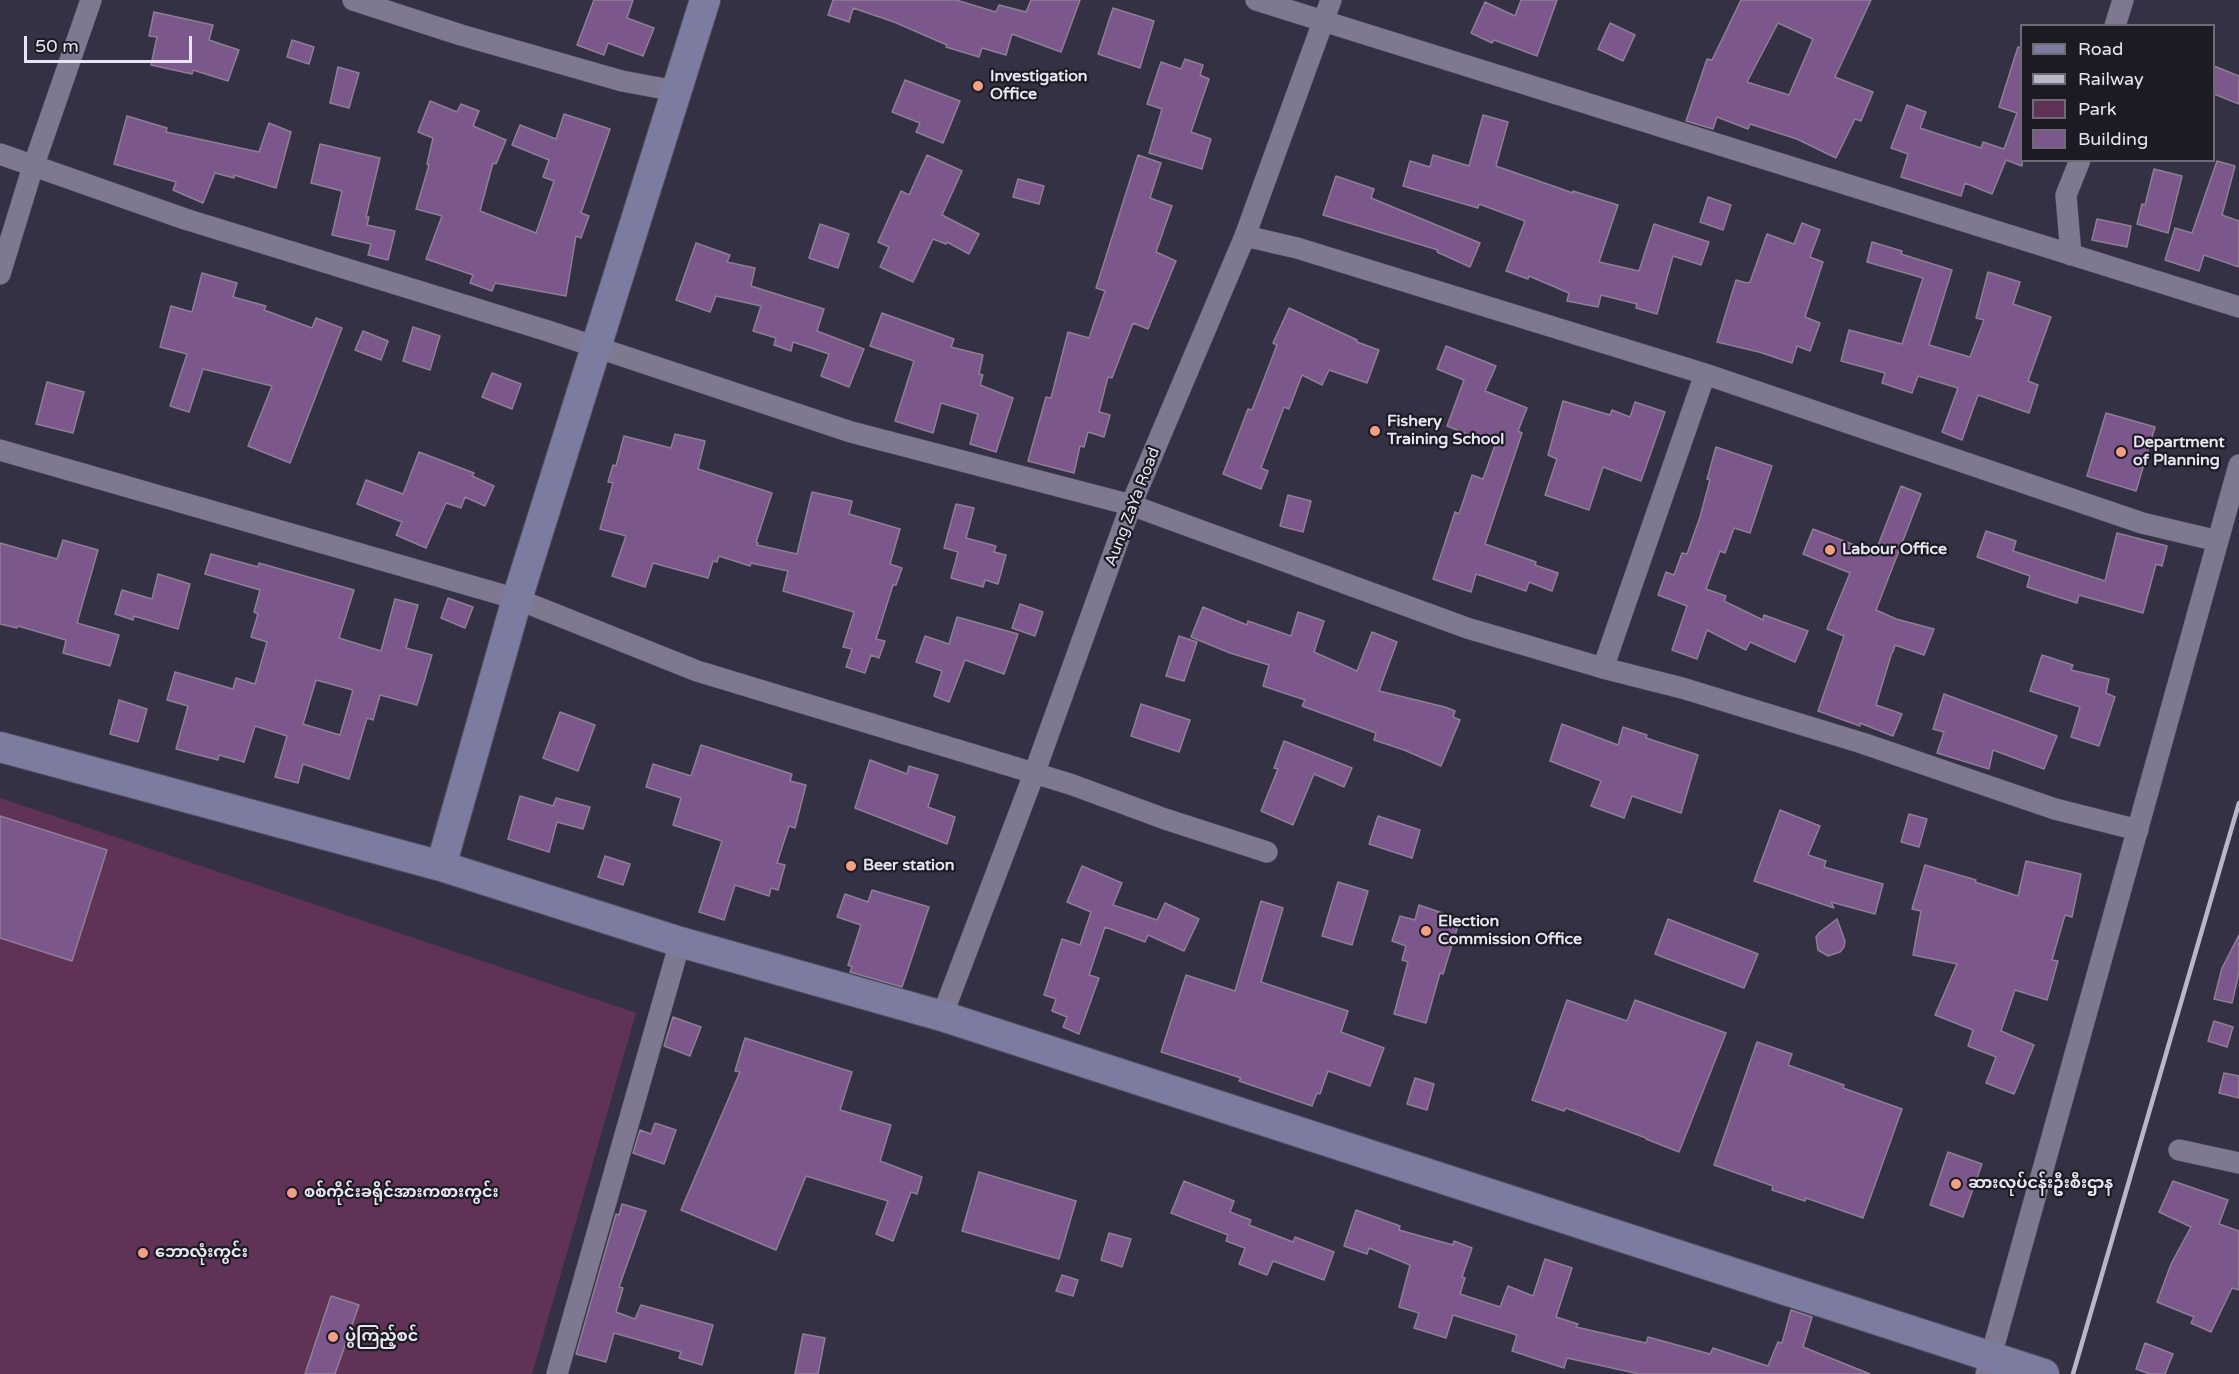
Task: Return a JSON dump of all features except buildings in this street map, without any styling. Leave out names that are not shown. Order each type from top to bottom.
[{"type":"street","points":[[0,274],[91,0]]},
{"type":"street","points":[[353,0],[461,35],[611,77],[676,91]]},
{"type":"street","points":[[441,866],[517,599],[705,0]]},
{"type":"street","points":[[1257,0],[2239,307]]},
{"type":"street","name":"Aung ZaYa Road","points":[[942,1016],[1034,774],[1131,505],[1245,236],[1331,0]]},
{"type":"street","points":[[2116,24],[2123,0]]},
{"type":"street","points":[[0,154],[185,219],[595,346],[851,432],[1131,505],[1467,628],[1603,668],[1682,688],[1862,743],[2055,809],[2138,830]]},
{"type":"street","points":[[2071,255],[2066,195],[2079,162]]},
{"type":"street","points":[[1245,236],[1298,248],[1705,374],[2142,523],[2218,541]]},
{"type":"street","points":[[1603,668],[1705,374]]},
{"type":"street","points":[[0,450],[517,599],[697,670],[1034,774],[1268,852]]},
{"type":"street","points":[[1988,1365],[2239,465]]},
{"type":"street","points":[[0,747],[441,866],[680,942],[942,1016],[1988,1365],[2044,1374]]},
{"type":"street","points":[[557,1374],[680,942]]},
{"type":"street","points":[[2180,1149],[2239,1163]]},
{"type":"green space","name":"စစ်ကိုင်းခရိုင်အားကစားကွင်း","points":[[0,798],[636,1013],[532,1374],[0,1374]]},
{"type":"railway","points":[[2073,1374],[2239,803]]},
{"type":"place","name":"Investigation Office","points":[[978,86]]},
{"type":"place","name":"Fishery Training School","points":[[1375,431]]},
{"type":"place","name":"Department of Planning","points":[[2121,452]]},
{"type":"place","name":"Labour Office","points":[[1830,550]]},
{"type":"place","name":"Beer station","points":[[851,866]]},
{"type":"place","name":"Election Commission Office","points":[[1426,931]]},
{"type":"place","name":"ဆားလုပ်ငန်းဦးစီးဌာန","points":[[1956,1184]]},
{"type":"place","name":"စစ်ကိုင်းခရိုင်အားကစားကွင်း","points":[[292,1193]]},
{"type":"place","name":"ဘောလုံးကွင်း","points":[[143,1253]]},
{"type":"place","name":"ပွဲကြည့်စင်","points":[[333,1337]]}]
